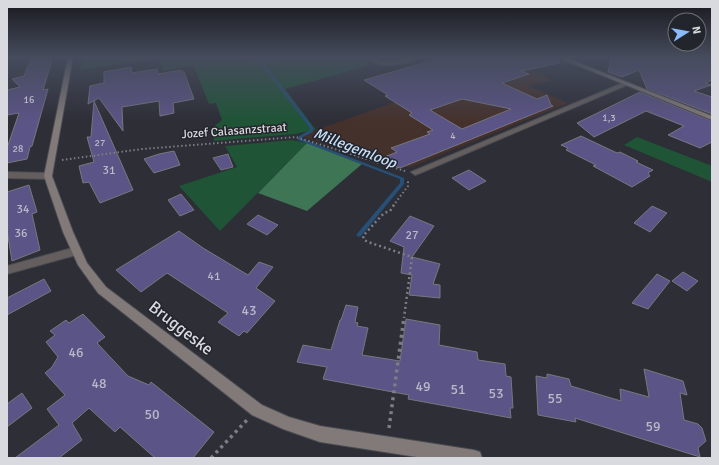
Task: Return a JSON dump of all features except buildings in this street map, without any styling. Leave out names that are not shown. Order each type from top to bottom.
[{"type":"street","name":"Bruggeske","points":[[66,79],[48,176],[76,251],[83,265],[102,290],[257,410],[288,424],[320,434],[474,458]]},
{"type":"street","points":[[612,79],[712,118]]},
{"type":"street","points":[[415,172],[625,84]]},
{"type":"street","points":[[7,175],[48,176]]},
{"type":"street","points":[[7,270],[76,251]]},
{"type":"path","name":"Jozef Calasanzstraat","points":[[50,162],[142,149],[296,137],[401,171],[415,172]]},
{"type":"path","points":[[386,445],[412,257],[368,242],[364,240],[363,236],[384,214],[390,212],[408,186],[408,178],[415,172]]},
{"type":"path","points":[[211,458],[257,410]]},
{"type":"shaded area","points":[[461,79],[549,79],[552,80],[528,86],[568,103],[411,167],[398,167],[304,137],[316,130]]},
{"type":"green space","points":[[199,79],[321,79],[285,89],[316,130],[295,134],[214,141],[212,128],[222,120],[216,103],[209,104]]},
{"type":"green space","points":[[637,137],[712,166],[712,182],[624,145]]},
{"type":"green space","points":[[292,140],[307,143],[220,231],[179,186],[237,167],[225,146]]},
{"type":"green space","points":[[307,143],[362,164],[307,211],[258,193]]},
{"type":"waterway","name":"Millegemloop","points":[[274,79],[312,128],[312,131],[300,137]]},
{"type":"waterway","name":"Millegemloop","points":[[299,139],[402,178],[402,183],[359,235]]}]
